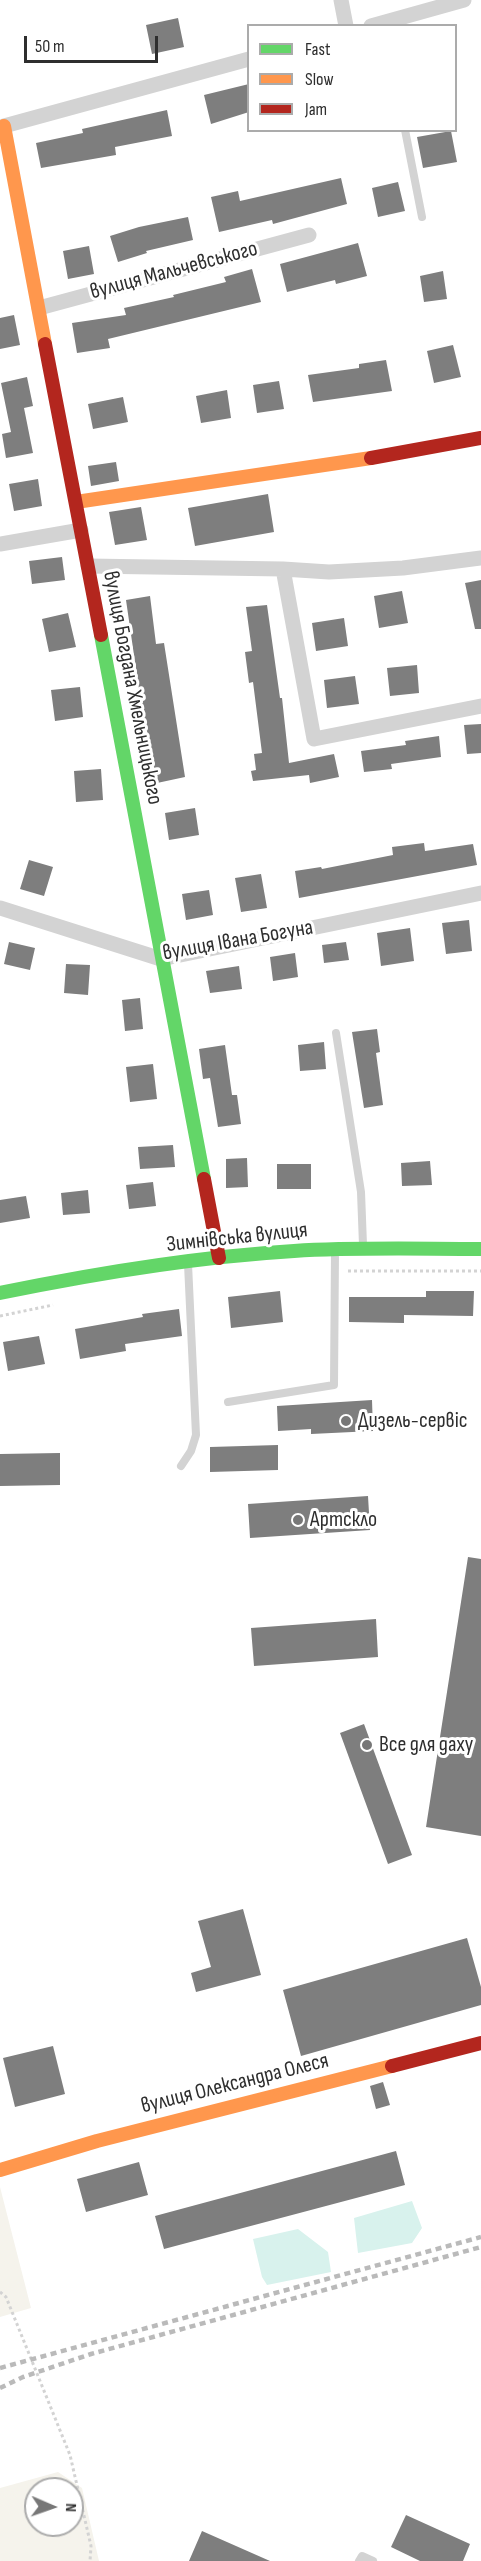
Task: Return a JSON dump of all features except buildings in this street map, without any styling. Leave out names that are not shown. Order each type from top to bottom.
[{"type":"street","points":[[341,0],[346,24]]},
{"type":"street","points":[[380,24],[464,0]]},
{"type":"street","points":[[2,127],[247,60]]},
{"type":"street","name":"вулиця Богдана Хмельницького","points":[[2,127],[39,308],[219,1258]]},
{"type":"street","name":"вулиця Мальчевського","points":[[39,308],[309,235]]},
{"type":"street","points":[[76,502],[416,451],[481,438]]},
{"type":"street","points":[[0,544],[81,530]]},
{"type":"street","points":[[88,566],[283,569],[329,572],[403,568],[481,558]]},
{"type":"street","points":[[283,569],[314,739],[481,706]]},
{"type":"street","name":"вулиця Івана Богуна","points":[[0,908],[161,959],[481,893]]},
{"type":"street","name":"Зимнівська вулиця","points":[[0,1293],[54,1282],[219,1258],[335,1249],[481,1249]]},
{"type":"street","name":"вулиця Олександра Олеся","points":[[0,2170],[96,2136],[481,2043]]},
{"type":"lane","points":[[405,132],[422,217]]},
{"type":"lane","points":[[336,1033],[361,1192],[364,1249]]},
{"type":"lane","points":[[228,1402],[334,1385],[335,1249]]},
{"type":"lane","points":[[181,1466],[191,1450],[196,1435],[188,1262]]},
{"type":"lane","points":[[359,2561],[362,2556],[373,2561]]},
{"type":"path","points":[[335,1270],[481,1272]]},
{"type":"path","points":[[0,1316],[57,1304]]},
{"type":"path","points":[[0,2292],[6,2297],[70,2455],[91,2546],[90,2561]]},
{"type":"shaded area","points":[[0,2187],[31,2308],[0,2317]]},
{"type":"shaded area","points":[[412,2201],[422,2228],[412,2243],[358,2253],[354,2218]]},
{"type":"shaded area","points":[[298,2229],[328,2252],[331,2272],[267,2285],[262,2277],[253,2239]]},
{"type":"shaded area","points":[[58,2472],[66,2477],[40,2477]]},
{"type":"shaded area","points":[[24,2481],[24,2537],[84,2537],[84,2497],[99,2561],[0,2561],[0,2488]]},
{"type":"railway","points":[[0,2368],[481,2237]]},
{"type":"railway","points":[[0,2388],[23,2377],[91,2354],[481,2247]]},
{"type":"traffic: fast","points":[[101,635],[204,1179]]},
{"type":"traffic: fast","points":[[0,1293],[146,1267],[220,1257],[341,1249],[481,1249]]},
{"type":"traffic: slow","points":[[4,126],[45,344]]},
{"type":"traffic: slow","points":[[76,502],[371,458]]},
{"type":"traffic: slow","points":[[0,2170],[97,2141],[392,2066]]},
{"type":"traffic: jam","points":[[45,344],[101,635]]},
{"type":"traffic: jam","points":[[371,458],[481,438]]},
{"type":"traffic: jam","points":[[204,1179],[219,1258]]},
{"type":"traffic: jam","points":[[392,2066],[481,2043]]},
{"type":"place","name":"Дизель-сервіс","points":[[346,1421]]},
{"type":"place","name":"Артскло","points":[[298,1520]]},
{"type":"place","name":"Все для даху","points":[[367,1745]]}]
